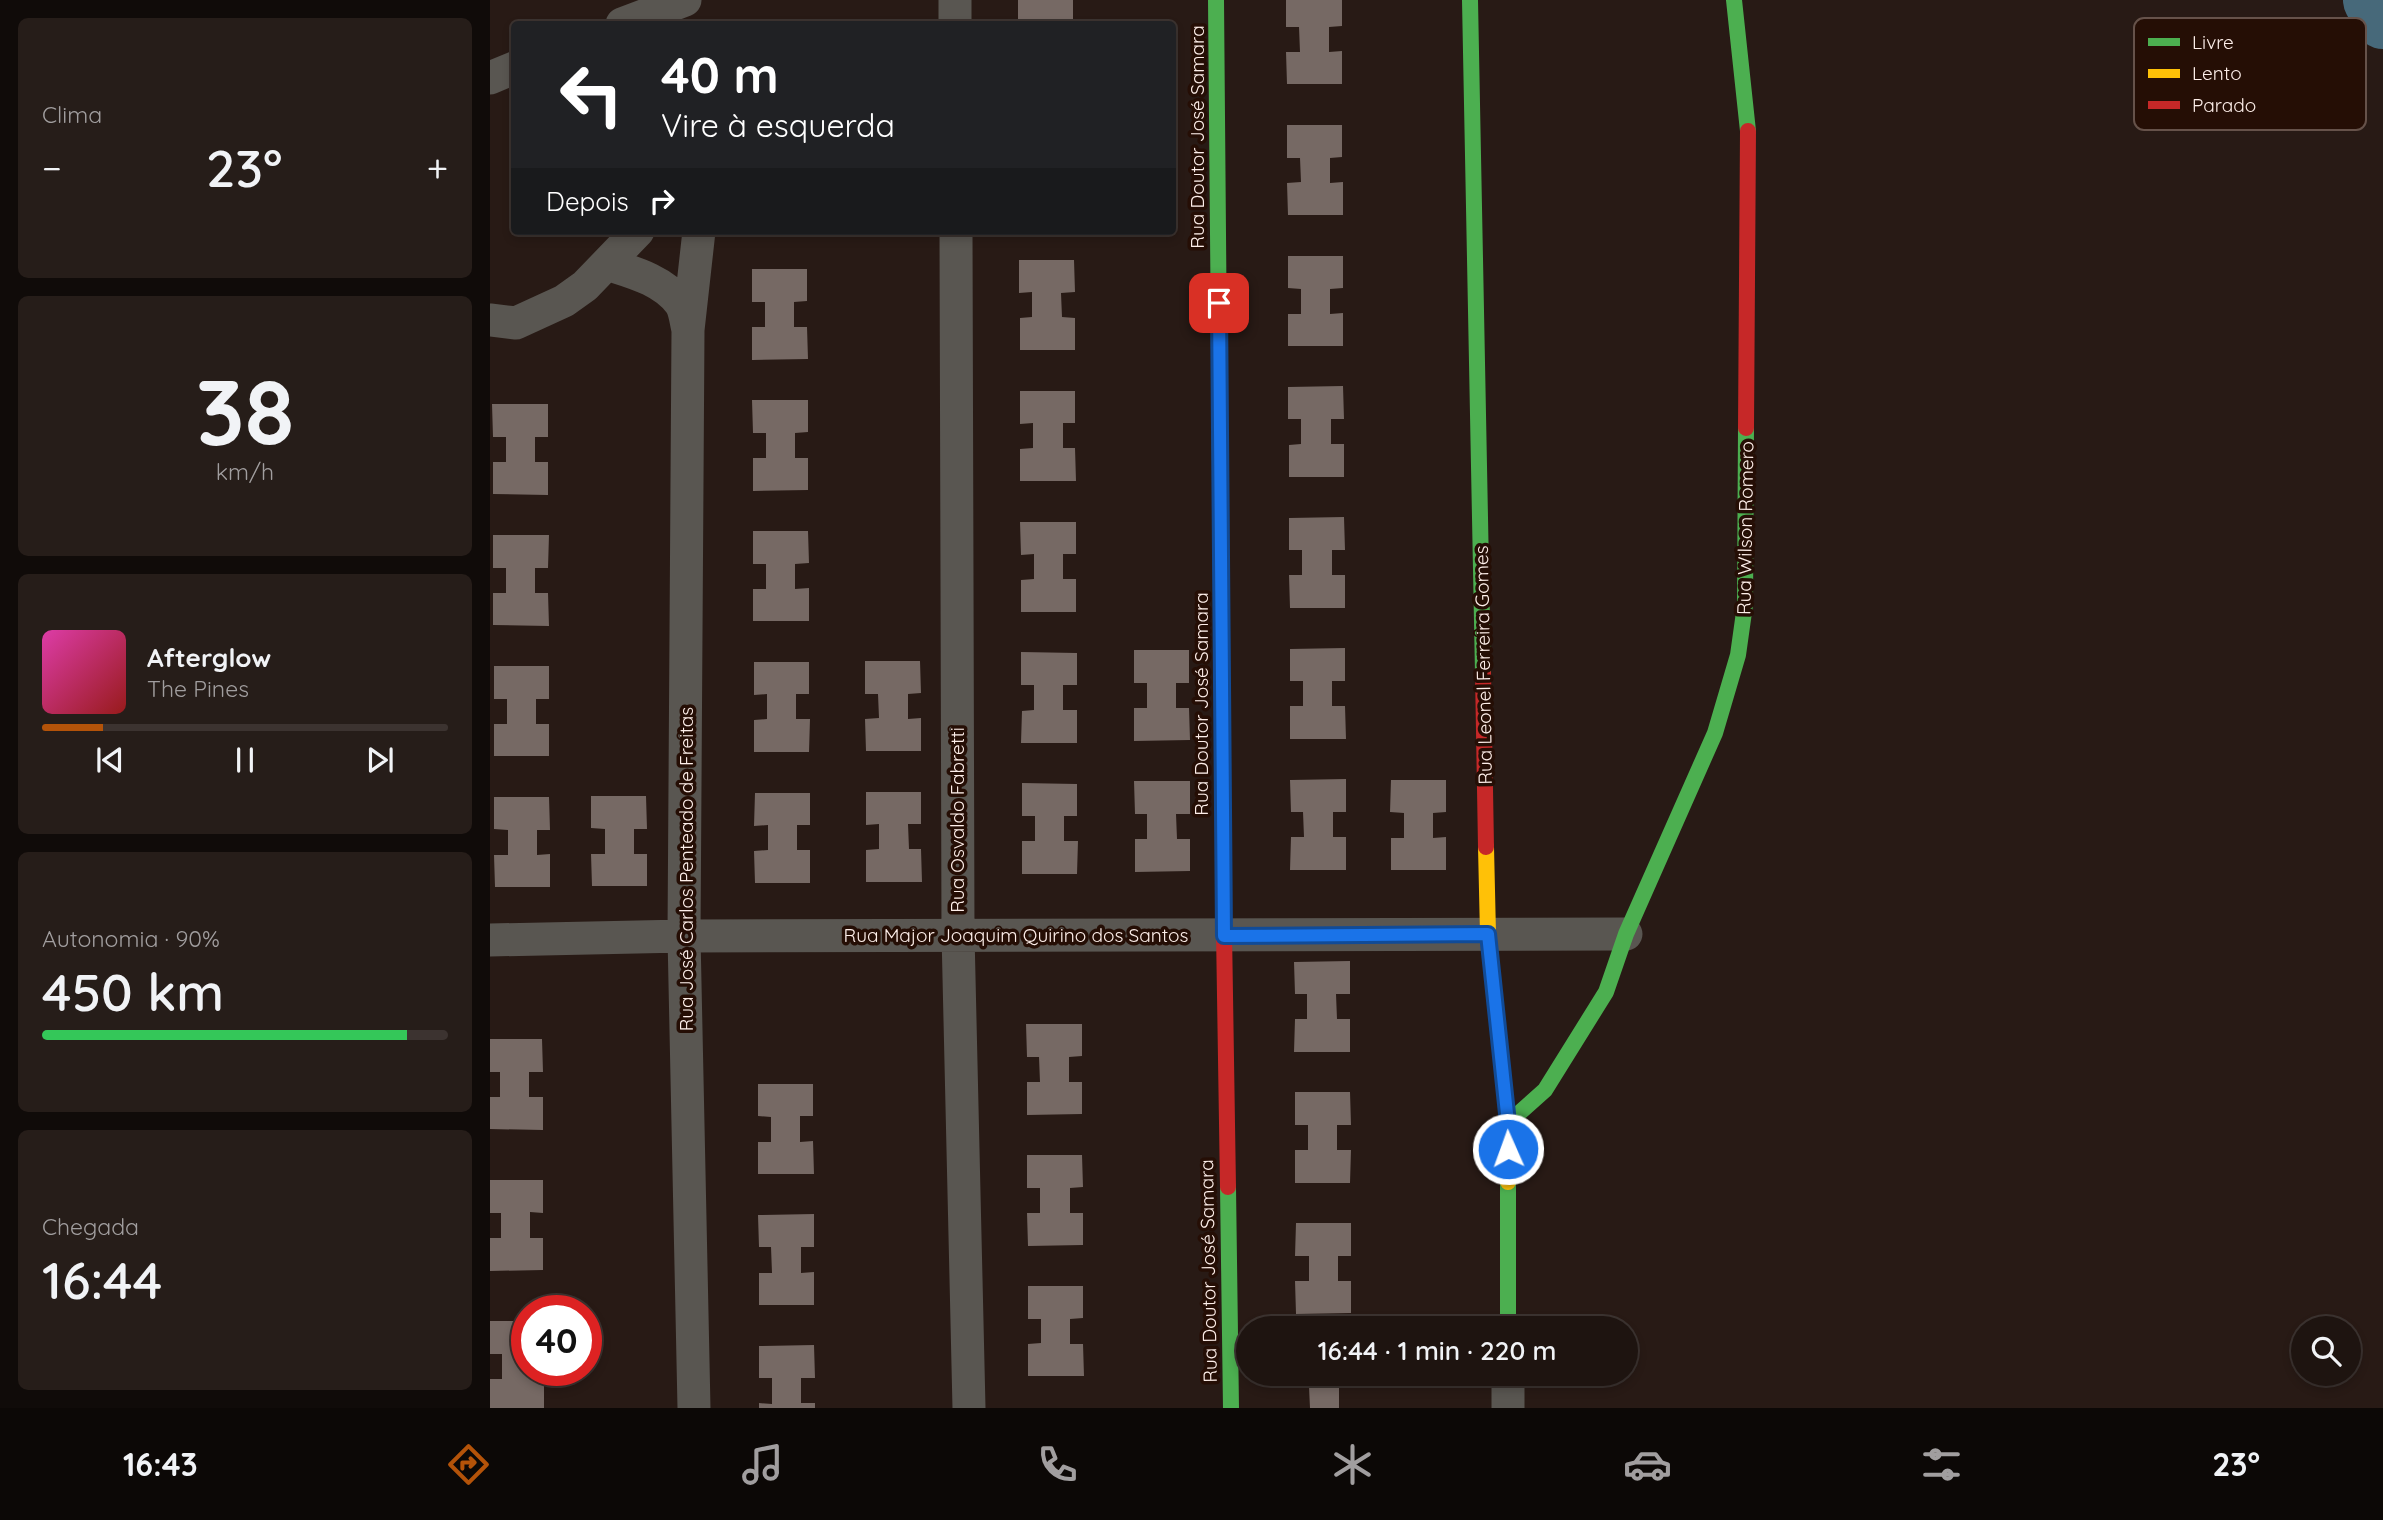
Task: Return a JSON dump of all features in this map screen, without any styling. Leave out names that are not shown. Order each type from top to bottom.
[{"type":"street","points":[[630,21],[685,0]]},
{"type":"street","points":[[698,21],[701,0]]},
{"type":"street","points":[[955,0],[955,21]]},
{"type":"street","name":"Rua Doutor José Samara","points":[[1216,0],[1231,1408]]},
{"type":"street","name":"Rua Leonel Ferreira Gomes","points":[[1470,0],[1488,934],[1508,1123],[1508,1316]]},
{"type":"street","name":"Rua Wilson Romero","points":[[1508,1123],[1545,1090],[1606,992],[1626,934],[1715,733],[1738,654],[1745,606],[1748,131],[1734,0]]},
{"type":"street","points":[[490,78],[511,69]]},
{"type":"street","points":[[490,320],[516,323],[564,301],[585,286],[634,235]]},
{"type":"street","name":"Rua José Carlos Penteado de Freitas","points":[[694,1408],[684,936],[688,330],[699,235]]},
{"type":"street","name":"Rua Osvaldo Fabretti","points":[[956,235],[958,934],[969,1408]]},
{"type":"street","name":"Rua José Carlos Penteado de Freitas","points":[[607,264],[661,286],[681,304],[688,330]]},
{"type":"street","name":"Rua Major Joaquim Quirino dos Santos","points":[[490,940],[958,934],[1626,934]]},
{"type":"street","points":[[1508,1386],[1508,1408]]},
{"type":"building","points":[[1018,0],[1073,0],[1073,21],[1018,21]]},
{"type":"building","points":[[1286,0],[1342,0],[1342,26],[1329,27],[1329,52],[1342,51],[1342,84],[1287,84],[1286,52],[1300,52],[1299,27],[1286,27]]},
{"type":"building","points":[[1287,125],[1342,125],[1342,157],[1330,158],[1330,183],[1343,182],[1343,215],[1288,215],[1287,183],[1301,182],[1300,158],[1287,158]]},
{"type":"building","points":[[1288,256],[1343,256],[1343,288],[1330,289],[1330,314],[1343,313],[1343,346],[1288,346],[1288,314],[1301,314],[1301,289],[1288,288]]},
{"type":"building","points":[[1019,260],[1074,260],[1075,292],[1061,293],[1062,317],[1075,318],[1075,350],[1020,350],[1020,318],[1032,317],[1032,292],[1019,293]]},
{"type":"building","points":[[752,269],[807,269],[807,301],[794,302],[794,327],[807,327],[808,359],[752,360],[752,327],[765,327],[765,302],[752,302]]},
{"type":"building","points":[[1343,386],[1344,419],[1331,419],[1331,444],[1344,444],[1344,477],[1289,477],[1289,445],[1301,444],[1301,419],[1288,419],[1288,387]]},
{"type":"building","points":[[1020,391],[1075,391],[1075,423],[1063,423],[1063,448],[1075,448],[1076,481],[1020,481],[1020,449],[1033,448],[1033,423],[1020,424]]},
{"type":"building","points":[[752,400],[808,400],[808,432],[795,433],[795,458],[808,458],[808,490],[753,491],[753,458],[766,458],[766,433],[753,433]]},
{"type":"building","points":[[492,404],[548,404],[548,437],[535,437],[535,462],[548,462],[548,495],[493,494],[493,462],[506,462],[506,437],[493,437]]},
{"type":"building","points":[[1344,517],[1345,550],[1332,550],[1332,575],[1345,575],[1345,608],[1290,608],[1289,575],[1302,575],[1302,550],[1289,550],[1289,518]]},
{"type":"building","points":[[1020,522],[1076,522],[1076,554],[1063,554],[1063,579],[1076,579],[1076,612],[1021,612],[1021,580],[1034,579],[1034,554],[1021,555]]},
{"type":"building","points":[[753,531],[808,531],[809,563],[795,564],[795,589],[809,588],[809,621],[753,621],[753,589],[766,589],[766,564],[753,564]]},
{"type":"building","points":[[493,535],[549,535],[548,568],[535,568],[535,593],[548,593],[549,626],[493,625],[493,593],[506,593],[506,568],[493,568]]},
{"type":"building","points":[[1345,648],[1345,681],[1332,681],[1332,706],[1345,706],[1346,739],[1290,739],[1290,706],[1303,706],[1303,681],[1290,681],[1290,649]]},
{"type":"building","points":[[1134,650],[1189,650],[1189,683],[1176,683],[1176,708],[1189,708],[1190,740],[1134,741],[1134,708],[1147,708],[1147,683],[1134,683]]},
{"type":"building","points":[[1021,652],[1077,653],[1077,685],[1063,685],[1063,710],[1077,710],[1077,743],[1021,743],[1022,711],[1034,710],[1034,685],[1021,685]]},
{"type":"building","points":[[865,661],[920,661],[921,693],[908,694],[908,719],[921,718],[921,751],[866,751],[865,719],[879,718],[878,694],[865,694]]},
{"type":"building","points":[[754,662],[809,662],[809,694],[796,694],[796,719],[810,719],[809,752],[754,752],[754,720],[767,719],[767,694],[754,695]]},
{"type":"building","points":[[494,666],[549,666],[549,699],[536,699],[536,724],[549,724],[549,756],[494,756],[494,724],[507,724],[507,699],[494,699]]},
{"type":"building","points":[[1346,779],[1346,812],[1333,812],[1333,837],[1346,837],[1346,870],[1290,870],[1291,837],[1304,837],[1303,812],[1291,812],[1290,780]]},
{"type":"building","points":[[1391,780],[1446,780],[1446,812],[1433,813],[1433,838],[1446,837],[1446,870],[1391,870],[1391,838],[1404,838],[1404,813],[1390,812]]},
{"type":"building","points":[[1134,781],[1190,781],[1190,814],[1176,814],[1177,839],[1190,839],[1190,871],[1135,872],[1135,839],[1147,839],[1147,814],[1135,814]]},
{"type":"building","points":[[1022,783],[1077,784],[1077,816],[1064,816],[1064,841],[1078,841],[1077,874],[1022,874],[1022,841],[1035,841],[1035,816],[1022,816]]},
{"type":"building","points":[[866,792],[921,792],[921,824],[908,824],[909,849],[921,849],[922,882],[866,882],[866,850],[879,849],[879,824],[866,825]]},
{"type":"building","points":[[755,793],[810,793],[810,825],[797,825],[797,850],[810,850],[810,883],[755,883],[754,851],[768,850],[768,825],[754,826]]},
{"type":"building","points":[[591,796],[646,796],[647,829],[634,829],[634,854],[647,854],[647,886],[592,886],[591,854],[605,854],[605,829],[591,828]]},
{"type":"building","points":[[494,797],[549,797],[550,830],[537,830],[537,855],[550,854],[550,887],[495,887],[494,855],[508,855],[508,830],[494,829]]},
{"type":"building","points":[[1350,961],[1350,994],[1336,994],[1337,1019],[1350,1019],[1350,1052],[1294,1052],[1295,1019],[1307,1019],[1307,994],[1295,994],[1294,962]]},
{"type":"building","points":[[1026,1024],[1082,1024],[1082,1056],[1069,1057],[1069,1082],[1082,1082],[1082,1114],[1027,1115],[1027,1082],[1040,1082],[1039,1057],[1027,1057]]},
{"type":"building","points":[[490,1039],[542,1039],[543,1072],[529,1072],[529,1097],[543,1097],[543,1130],[490,1129],[490,1097],[500,1097],[500,1072],[490,1072]]},
{"type":"building","points":[[758,1084],[813,1084],[813,1116],[800,1116],[800,1142],[813,1141],[814,1174],[758,1174],[758,1142],[771,1142],[771,1117],[758,1116]]},
{"type":"building","points":[[1295,1092],[1350,1092],[1351,1125],[1337,1125],[1337,1150],[1351,1150],[1350,1183],[1295,1183],[1295,1150],[1308,1150],[1308,1125],[1295,1125]]},
{"type":"building","points":[[1027,1155],[1082,1155],[1083,1187],[1070,1188],[1070,1213],[1083,1213],[1083,1245],[1028,1246],[1027,1213],[1040,1213],[1040,1188],[1027,1188]]},
{"type":"building","points":[[490,1180],[543,1180],[543,1213],[530,1212],[530,1238],[543,1238],[543,1270],[490,1271],[490,1238],[501,1238],[501,1213],[490,1213]]},
{"type":"building","points":[[814,1214],[814,1247],[801,1247],[801,1273],[814,1272],[814,1305],[759,1305],[759,1273],[772,1273],[771,1247],[759,1247],[758,1215]]},
{"type":"building","points":[[1296,1223],[1351,1223],[1351,1256],[1338,1256],[1338,1281],[1351,1281],[1351,1313],[1296,1314],[1295,1281],[1309,1281],[1309,1256],[1295,1256]]},
{"type":"building","points":[[1028,1286],[1083,1286],[1083,1318],[1070,1319],[1070,1344],[1083,1344],[1084,1376],[1028,1376],[1028,1344],[1041,1343],[1041,1319],[1028,1319]]},
{"type":"building","points":[[490,1321],[511,1321],[511,1386],[544,1386],[544,1408],[490,1408],[490,1379],[502,1379],[502,1354],[490,1354]]},
{"type":"building","points":[[814,1345],[815,1378],[801,1378],[801,1403],[815,1403],[815,1408],[759,1408],[759,1403],[772,1404],[772,1378],[759,1378],[759,1346]]},
{"type":"building","points":[[1352,1386],[1339,1387],[1339,1408],[1310,1408],[1309,1387],[1296,1387]]},
{"type":"waterway","points":[[2373,0],[2383,19]]},
{"type":"traffic: fast","points":[[1216,0],[1224,931]]},
{"type":"traffic: fast","points":[[1470,0],[1483,673]]},
{"type":"traffic: fast","points":[[1734,0],[1748,131]]},
{"type":"traffic: fast","points":[[1508,1123],[1545,1090],[1606,992],[1626,934],[1715,733],[1738,655],[1745,605],[1746,428]]},
{"type":"traffic: fast","points":[[1508,1182],[1508,1316]]},
{"type":"traffic: fast","points":[[1228,1187],[1231,1408]]},
{"type":"traffic: slow","points":[[1486,847],[1488,934],[1508,1123],[1508,1182]]},
{"type":"traffic: jam","points":[[1746,428],[1748,131]]},
{"type":"traffic: jam","points":[[1483,673],[1486,847]]},
{"type":"traffic: jam","points":[[1224,931],[1228,1187]]},
{"type":"route","points":[[1219,303],[1224,936],[1488,934],[1508,1123],[1508,1149]]}]
